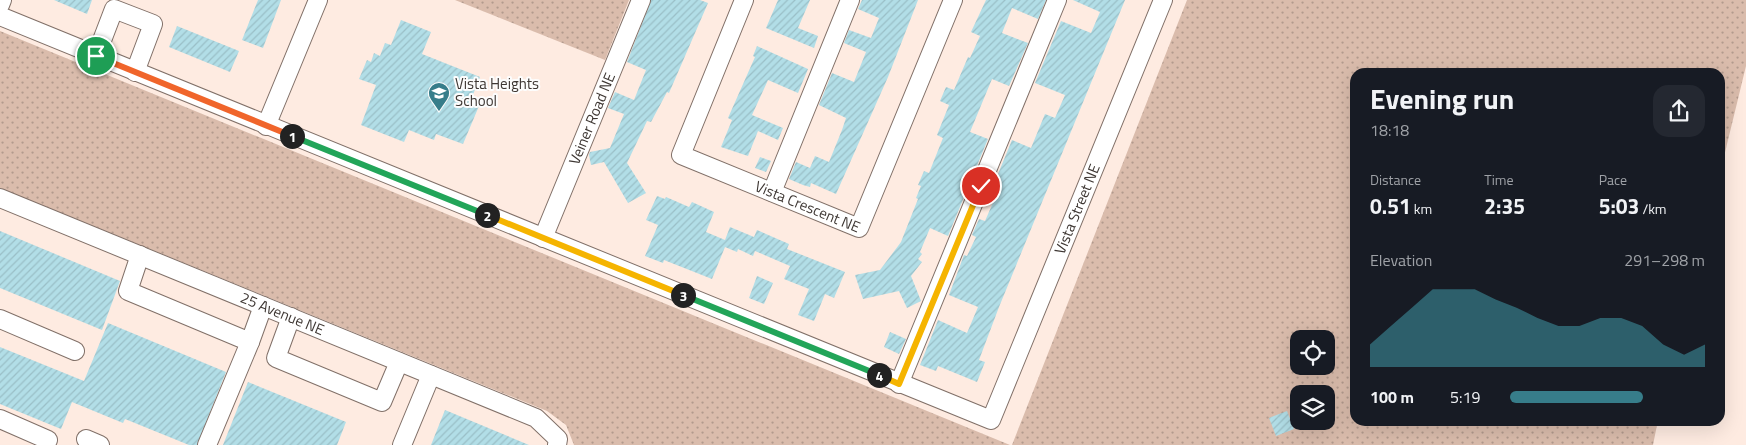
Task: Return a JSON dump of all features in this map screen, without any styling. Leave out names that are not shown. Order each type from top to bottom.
[{"type":"street","points":[[0,5],[2,0]]},
{"type":"street","points":[[266,126],[318,0]]},
{"type":"street","name":"Veiner Road NE","points":[[543,238],[641,0]]},
{"type":"street","name":"Vista Crescent NE","points":[[744,0],[681,155],[859,228],[953,0]]},
{"type":"street","points":[[772,192],[850,0]]},
{"type":"street","points":[[0,16],[899,384],[1057,0]]},
{"type":"street","name":"Vista Street NE","points":[[899,384],[991,420],[1163,0]]},
{"type":"street","points":[[96,56],[114,8],[153,24],[135,72]]},
{"type":"street","name":"25 Avenue NE","points":[[0,198],[536,418],[558,442]]},
{"type":"street","points":[[140,256],[128,292],[250,342]]},
{"type":"street","points":[[207,445],[263,306]]},
{"type":"street","points":[[291,318],[276,358],[382,402],[399,362]]},
{"type":"street","points":[[0,319],[75,351]]},
{"type":"street","points":[[402,445],[431,375]]},
{"type":"street","points":[[0,420],[48,440]]},
{"type":"shaded area","points":[[455,0],[629,0],[605,60]]},
{"type":"shaded area","points":[[1187,0],[1746,0],[1746,66],[1725,152],[1725,68],[1350,68],[1350,426],[1657,426],[1653,445],[1012,445]]},
{"type":"shaded area","points":[[0,31],[1010,445],[574,445],[566,425],[547,411],[0,188]]},
{"type":"building","points":[[54,0],[92,0],[87,14]]},
{"type":"building","points":[[258,0],[281,0],[263,48],[242,40]]},
{"type":"building","points":[[651,0],[700,0],[708,3],[669,93],[667,92],[651,122],[647,121],[627,163],[646,193],[628,203],[604,162],[591,165],[589,155],[590,152],[610,148],[624,114],[608,108],[615,92],[634,100],[646,70],[627,62]]},
{"type":"building","points":[[778,0],[810,0],[798,28],[818,36],[814,48],[766,28]]},
{"type":"building","points":[[862,0],[918,0],[888,77],[836,194],[811,183],[810,187],[789,179],[796,162],[810,168],[815,156],[829,162],[846,118],[819,105],[832,73],[854,82],[866,52],[844,43],[849,30],[871,38],[879,18],[858,9]]},
{"type":"building","points":[[986,0],[1046,0],[1038,19],[1012,8],[1002,33],[1028,43],[1009,86],[992,79],[970,132],[988,139],[948,236],[930,228],[920,252],[922,254],[918,259],[922,262],[911,276],[921,301],[907,308],[899,291],[863,299],[855,275],[880,270],[901,242],[918,199],[916,198],[921,186],[918,185],[924,171],[929,173],[943,138],[937,135],[949,105],[940,101],[946,87],[954,90],[968,57],[970,58],[980,36],[971,32]]},
{"type":"building","points":[[1073,0],[1125,0],[999,307],[979,360],[985,362],[977,382],[938,366],[936,371],[920,365],[938,320],[967,333],[978,307],[949,295],[964,255],[967,256],[976,237],[972,235],[979,219],[985,221],[999,189],[993,186],[1012,140],[1031,148],[1045,114],[1055,118],[1065,95],[1035,83],[1061,21],[1091,33],[1100,12]]},
{"type":"building","points":[[401,20],[431,32],[422,54],[480,77],[470,102],[479,106],[463,144],[436,134],[434,140],[409,130],[404,142],[361,125],[376,85],[359,79],[367,60],[371,62],[374,53],[380,56],[385,43],[391,45]]},
{"type":"building","points":[[177,26],[239,51],[230,72],[169,47]]},
{"type":"building","points":[[757,46],[808,69],[798,93],[768,80],[752,115],[783,128],[778,140],[758,131],[748,156],[721,147],[732,120],[728,118],[755,57],[753,56]]},
{"type":"building","points":[[760,157],[771,161],[766,172],[755,168]]},
{"type":"building","points":[[657,196],[665,199],[666,197],[689,207],[692,202],[714,212],[706,232],[725,240],[730,227],[754,237],[757,230],[789,244],[787,249],[845,272],[834,298],[825,294],[814,321],[798,315],[809,289],[784,279],[790,266],[755,251],[753,256],[738,249],[737,252],[725,247],[712,279],[664,260],[663,263],[645,256],[658,225],[646,220]]},
{"type":"building","points":[[0,231],[120,281],[102,330],[0,288]]},
{"type":"building","points":[[757,276],[773,283],[764,304],[749,298]]},
{"type":"building","points":[[108,323],[226,372],[197,445],[189,445],[125,419],[123,423],[72,402],[61,429],[0,404],[0,347],[84,381]]},
{"type":"building","points":[[890,332],[906,339],[899,354],[884,347]]},
{"type":"building","points":[[248,382],[346,422],[337,445],[223,445]]},
{"type":"building","points":[[445,410],[529,445],[431,445]]},
{"type":"building","points":[[1287,411],[1291,430],[1276,436],[1269,418]]},
{"type":"place","name":"Vista Heights School","points":[[439,112]]},
{"type":"route","points":[[96,56],[899,384],[981,186]]}]
